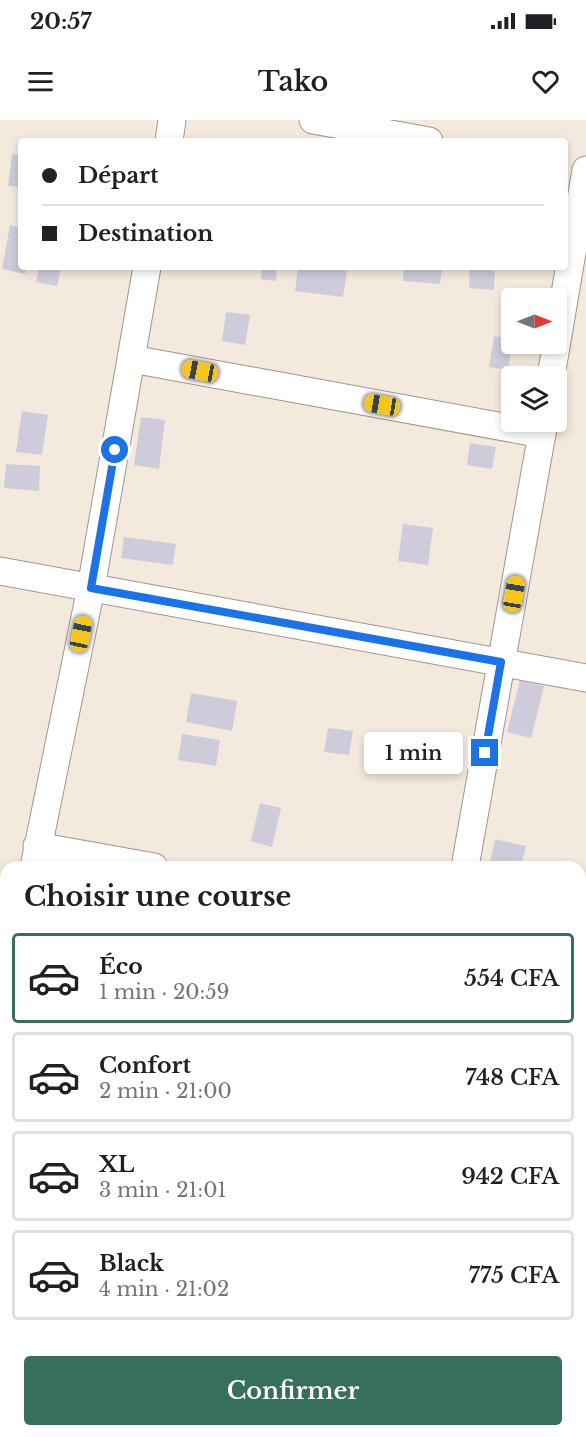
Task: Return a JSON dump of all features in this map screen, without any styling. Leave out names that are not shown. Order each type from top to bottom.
[{"type":"street","points":[[169,138],[172,120]]},
{"type":"street","points":[[313,120],[412,138]]},
{"type":"street","points":[[553,366],[586,170],[568,166]]},
{"type":"street","points":[[89,861],[35,856],[91,588],[147,270]]},
{"type":"street","points":[[132,359],[501,421]]},
{"type":"street","points":[[466,861],[542,432]]},
{"type":"street","points":[[0,571],[586,678]]},
{"type":"building","points":[[12,154],[18,155],[18,187],[8,186]]},
{"type":"building","points":[[10,225],[18,227],[18,270],[26,270],[25,274],[2,269]]},
{"type":"building","points":[[38,270],[60,270],[57,286],[36,282]]},
{"type":"building","points":[[262,270],[277,270],[276,281],[261,279]]},
{"type":"building","points":[[298,270],[347,271],[343,297],[295,291]]},
{"type":"building","points":[[404,270],[442,270],[440,284],[403,281]]},
{"type":"building","points":[[470,270],[495,271],[494,290],[469,288]]},
{"type":"building","points":[[226,312],[250,315],[245,345],[222,341]]},
{"type":"building","points":[[494,336],[501,337],[501,354],[510,354],[509,366],[501,366],[501,369],[489,367]]},
{"type":"building","points":[[22,411],[48,415],[42,455],[16,452]]},
{"type":"building","points":[[141,417],[165,420],[159,469],[134,465]]},
{"type":"building","points":[[470,443],[496,447],[492,469],[467,465]]},
{"type":"building","points":[[6,464],[40,466],[39,491],[4,488]]},
{"type":"building","points":[[403,524],[433,528],[428,565],[398,561]]},
{"type":"building","points":[[124,537],[176,544],[173,565],[121,558]]},
{"type":"building","points":[[520,680],[544,686],[531,738],[507,732]]},
{"type":"building","points":[[191,693],[237,701],[232,731],[186,722]]},
{"type":"building","points":[[328,728],[353,731],[349,755],[324,752]]},
{"type":"building","points":[[182,734],[220,740],[216,766],[178,760]]},
{"type":"building","points":[[260,803],[281,808],[272,847],[251,841]]},
{"type":"building","points":[[495,839],[526,846],[522,861],[490,861]]},
{"type":"route","points":[[115,450],[91,588],[501,662],[485,753]]}]
